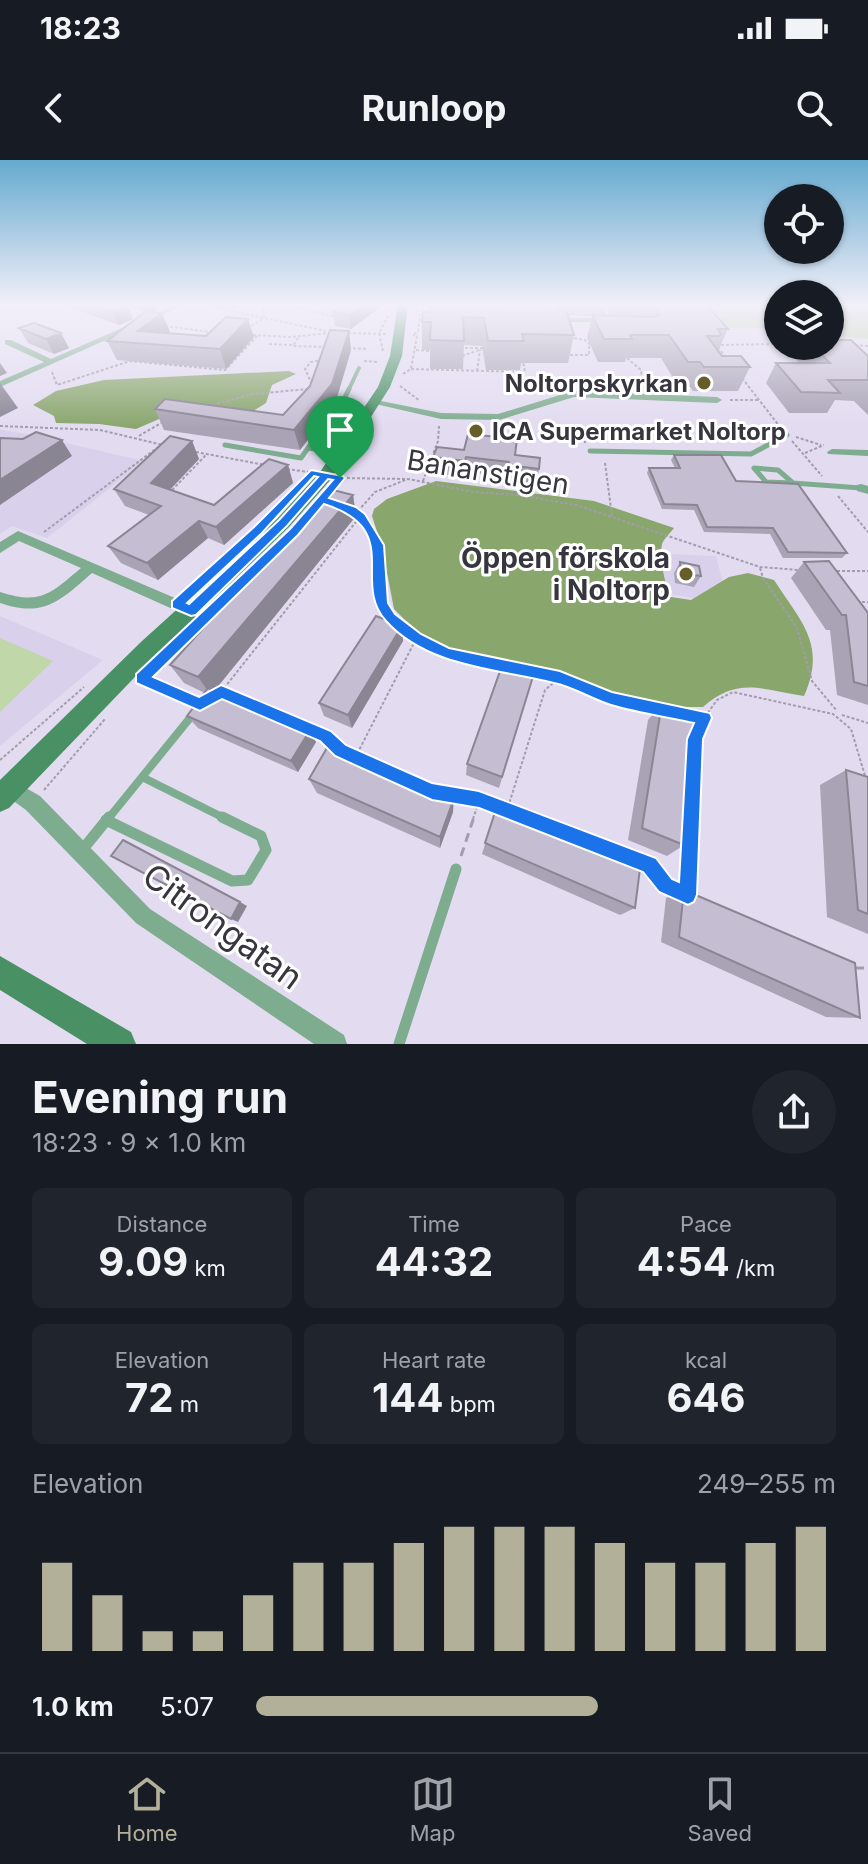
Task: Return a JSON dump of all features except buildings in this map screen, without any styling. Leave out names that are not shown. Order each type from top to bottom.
[{"type":"street","points":[[15,345],[51,362]]},
{"type":"street","points":[[0,384],[88,345]]},
{"type":"street","points":[[5,793],[90,706],[283,523],[318,474],[342,453],[376,403],[397,345]]},
{"type":"street","points":[[376,403],[441,416],[499,417],[566,395],[717,400]]},
{"type":"street","points":[[832,452],[863,453],[868,468]]},
{"type":"street","points":[[0,548],[18,535],[191,611]]},
{"type":"street","points":[[0,597],[21,605],[49,601],[91,567]]},
{"type":"street","name":"Citrongatan","points":[[5,793],[33,803],[143,916],[335,1044]]},
{"type":"street","points":[[0,972],[119,1044]]},
{"type":"lane","points":[[225,445],[301,458],[340,407],[359,368]]},
{"type":"lane","points":[[590,451],[751,454],[784,432]]},
{"type":"lane","points":[[308,448],[342,453]]},
{"type":"lane","points":[[794,483],[778,470],[754,468],[766,482],[794,483],[826,481],[864,489]]},
{"type":"lane","points":[[80,853],[200,705]]},
{"type":"lane","points":[[106,820],[232,881],[248,880],[266,850],[261,836],[142,777]]},
{"type":"lane","points":[[399,1044],[456,869]]},
{"type":"path","points":[[41,367],[53,373],[57,385],[130,361],[225,370],[248,345]]},
{"type":"path","points":[[284,345],[367,349]]},
{"type":"path","points":[[716,345],[733,367]]},
{"type":"path","points":[[566,355],[589,355],[589,346],[599,346]]},
{"type":"path","points":[[459,357],[485,348],[462,348]]},
{"type":"path","points":[[415,350],[438,351]]},
{"type":"path","points":[[477,372],[480,350]]},
{"type":"path","points":[[411,369],[525,372],[522,356]]},
{"type":"path","points":[[625,356],[641,370],[640,380],[646,396]]},
{"type":"path","points":[[307,398],[314,385],[305,373],[308,364],[333,360]]},
{"type":"path","points":[[357,361],[382,362]]},
{"type":"path","points":[[742,378],[868,532]]},
{"type":"path","points":[[202,409],[253,394],[310,388]]},
{"type":"path","points":[[717,400],[760,400]]},
{"type":"path","points":[[138,437],[165,421]]},
{"type":"path","points":[[0,426],[100,430],[162,444],[32,541]]},
{"type":"path","points":[[583,431],[583,440],[590,451]]},
{"type":"path","points":[[784,432],[822,445]]},
{"type":"path","points":[[192,451],[266,465]]},
{"type":"path","points":[[164,499],[207,454]]},
{"type":"path","points":[[604,455],[612,517]]},
{"type":"path","name":"Bananstigen","points":[[280,468],[352,479],[408,479],[474,492],[548,499],[612,517],[760,567],[800,570]]},
{"type":"path","points":[[303,483],[318,474]]},
{"type":"path","points":[[357,512],[375,492],[408,479]]},
{"type":"path","points":[[352,509],[361,516],[378,545],[382,604],[391,617],[416,638],[446,653],[512,667]]},
{"type":"path","points":[[361,516],[221,692],[325,736],[340,750],[355,758],[416,638]]},
{"type":"path","points":[[760,567],[763,578],[797,628],[812,681],[852,729],[859,743],[868,790]]},
{"type":"path","points":[[832,571],[868,571]]},
{"type":"path","points":[[853,602],[868,602]]},
{"type":"path","points":[[524,669],[560,677],[611,699],[658,707]]},
{"type":"path","points":[[151,670],[142,679],[200,705]]},
{"type":"path","points":[[432,791],[479,800],[506,810],[545,690],[560,677]]},
{"type":"path","points":[[0,760],[82,688]]},
{"type":"path","points":[[635,859],[649,865],[666,886],[688,895],[695,739],[704,718],[717,700],[733,692],[868,723]]},
{"type":"path","points":[[33,803],[114,709]]},
{"type":"path","points":[[690,713],[704,718]]},
{"type":"path","points":[[456,869],[479,800]]},
{"type":"path","points":[[842,963],[856,969],[868,968]]},
{"type":"shaded area","points":[[0,430],[144,461],[47,538],[12,526],[0,534]]},
{"type":"shaded area","name":"Öppen förskola i Noltorp","points":[[647,553],[716,556],[729,605],[654,591]]},
{"type":"shaded area","points":[[0,616],[103,660],[0,746]]},
{"type":"green space","points":[[289,371],[296,374],[272,385],[266,403],[240,419],[173,413],[136,429],[56,423],[54,416],[33,405],[56,391],[104,380]]},
{"type":"green space","points":[[436,481],[594,501],[674,528],[661,550],[663,572],[671,597],[691,600],[729,577],[748,573],[774,580],[801,621],[812,648],[813,662],[804,696],[739,688],[716,697],[703,707],[663,707],[612,693],[553,671],[522,667],[447,648],[427,638],[394,609],[382,547],[372,516],[374,509],[387,499]]},
{"type":"green space","points":[[0,638],[53,661],[0,712]]},
{"type":"place","name":"Noltorpskyrkan","points":[[704,383]]},
{"type":"place","name":"ICA Supermarket Noltorp","points":[[476,431]]},
{"type":"place","name":"Öppen förskola i Noltorp","points":[[686,574]]},
{"type":"route","points":[[340,478],[294,532],[142,679],[200,705],[221,692],[325,736],[340,750],[355,758],[432,791],[479,800],[649,865],[666,886],[688,895],[695,739],[704,718],[611,699],[560,677],[446,653],[416,638],[385,611],[380,595],[378,545],[361,516],[352,509],[323,500],[340,478],[326,475],[311,473],[258,530],[177,605],[191,611],[299,507],[326,475],[340,478]]}]
